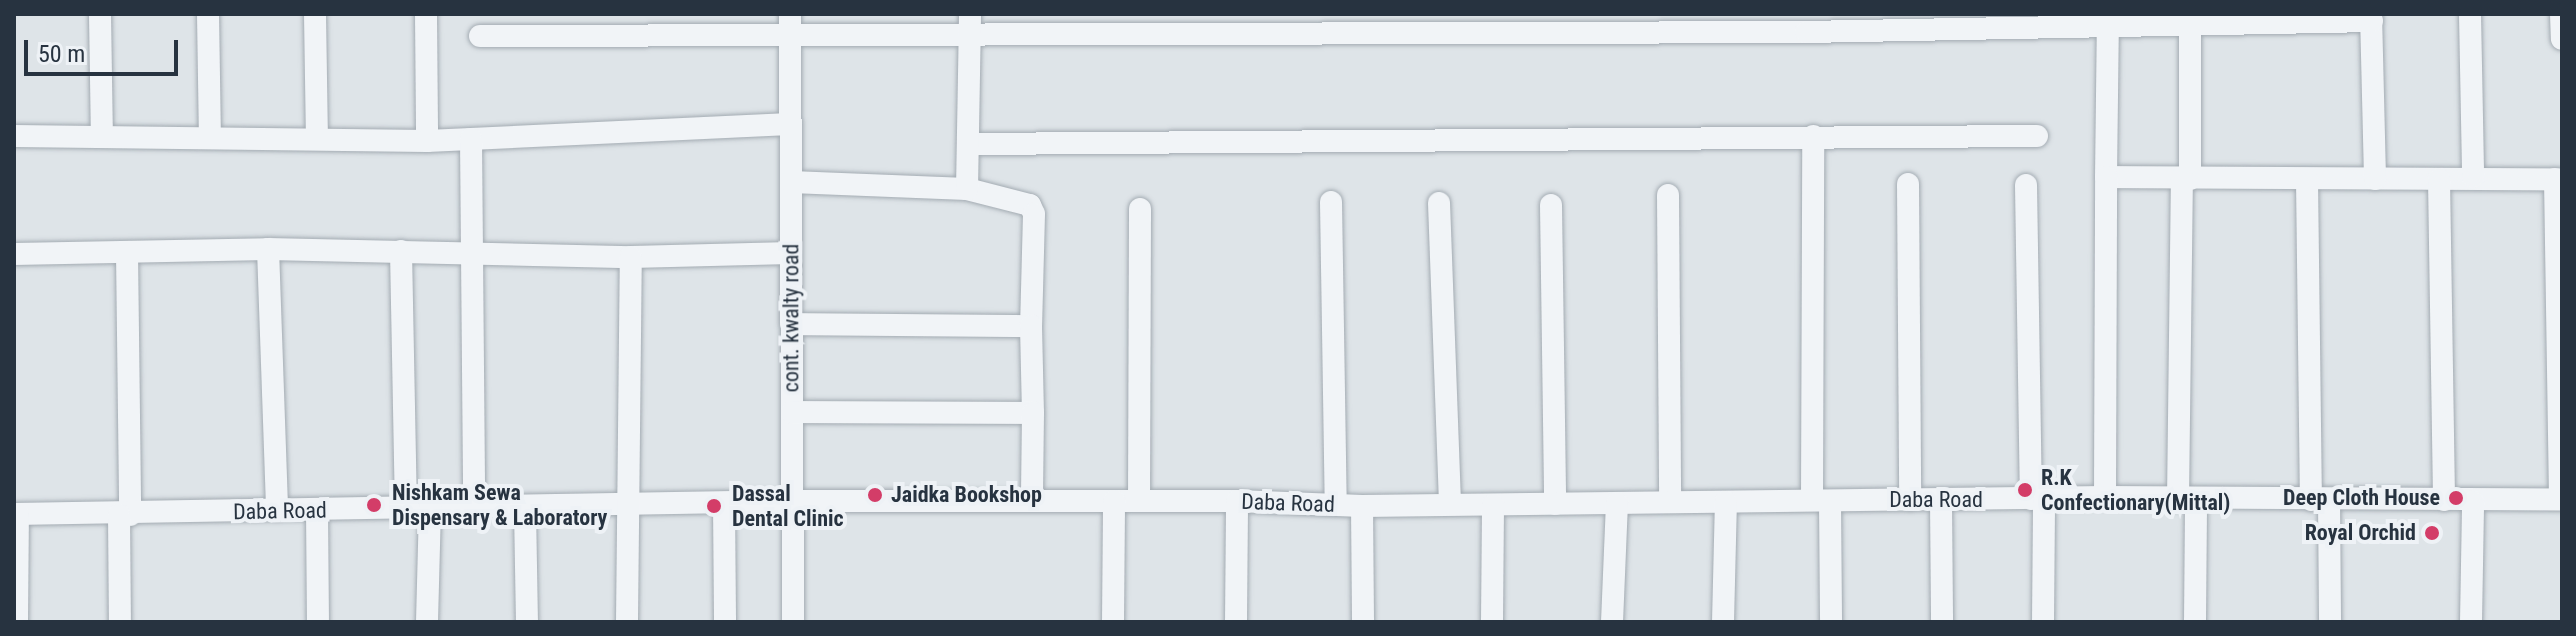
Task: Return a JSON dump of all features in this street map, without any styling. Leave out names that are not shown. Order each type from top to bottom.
[{"type":"street","points":[[100,14],[102,135]]},
{"type":"street","points":[[208,14],[210,135]]},
{"type":"street","points":[[315,14],[317,137]]},
{"type":"street","points":[[426,14],[427,141]]},
{"type":"street","points":[[2470,14],[2473,177]]},
{"type":"street","points":[[2561,14],[2562,39]]},
{"type":"street","points":[[480,36],[791,25],[1806,32],[2108,19],[2190,23],[2372,17],[2375,179]]},
{"type":"street","points":[[2105,497],[2108,19]]},
{"type":"street","points":[[2190,23],[2186,179],[2187,500],[2195,622]]},
{"type":"street","name":"cont. kwalty road","points":[[791,25],[793,622]]},
{"type":"street","points":[[967,189],[971,25]]},
{"type":"street","points":[[14,136],[210,135],[427,141],[790,124]]},
{"type":"street","points":[[1813,136],[1821,501],[1831,622]]},
{"type":"street","points":[[970,144],[2037,136]]},
{"type":"street","points":[[471,139],[474,506]]},
{"type":"street","points":[[2106,177],[2558,179],[2561,499]]},
{"type":"street","points":[[2307,179],[2320,500],[2330,622]]},
{"type":"street","points":[[2439,179],[2444,500]]},
{"type":"street","points":[[791,182],[955,193],[967,189],[1033,209],[1032,500]]},
{"type":"street","points":[[1908,184],[1910,500]]},
{"type":"street","points":[[2026,185],[2043,622]]},
{"type":"street","points":[[1668,195],[1670,502]]},
{"type":"street","points":[[1331,202],[1336,505]]},
{"type":"street","points":[[1439,203],[1450,504]]},
{"type":"street","points":[[1551,205],[1555,504]]},
{"type":"street","points":[[1139,500],[1140,209]]},
{"type":"street","points":[[14,254],[268,249],[631,257],[791,253]]},
{"type":"street","points":[[268,249],[277,510]]},
{"type":"street","points":[[401,251],[406,508]]},
{"type":"street","points":[[120,622],[125,515],[127,252]]},
{"type":"street","points":[[627,622],[625,505],[631,257]]},
{"type":"street","points":[[791,324],[1031,326]]},
{"type":"street","points":[[792,412],[1033,413]]},
{"type":"street","name":"Daba Road","points":[[16,514],[125,515],[474,506],[525,509],[792,501],[1139,500],[1362,506],[2105,497],[2473,502],[2561,499]]},
{"type":"street","points":[[1113,622],[1114,501]]},
{"type":"street","points":[[1236,622],[1237,501]]},
{"type":"street","points":[[1941,501],[1942,622]]},
{"type":"street","points":[[1723,622],[1726,502]]},
{"type":"street","points":[[2471,622],[2473,502]]},
{"type":"street","points":[[1612,622],[1617,503]]},
{"type":"street","points":[[724,504],[725,622]]},
{"type":"street","points":[[1492,622],[1493,505]]},
{"type":"street","points":[[1362,506],[1363,622]]},
{"type":"street","points":[[427,622],[430,507]]},
{"type":"street","points":[[525,509],[527,622]]},
{"type":"street","points":[[317,510],[318,622]]},
{"type":"street","points":[[16,514],[17,622]]},
{"type":"place","name":"R.K Confectionary(Mittal)","points":[[2025,490]]},
{"type":"place","name":"Jaidka Bookshop","points":[[875,495]]},
{"type":"place","name":"Deep Cloth House","points":[[2456,498]]},
{"type":"place","name":"Nishkam Sewa Dispensary & Laboratory","points":[[374,505]]},
{"type":"place","name":"Dassal Dental Clinic","points":[[714,506]]},
{"type":"place","name":"Royal Orchid","points":[[2432,533]]}]
